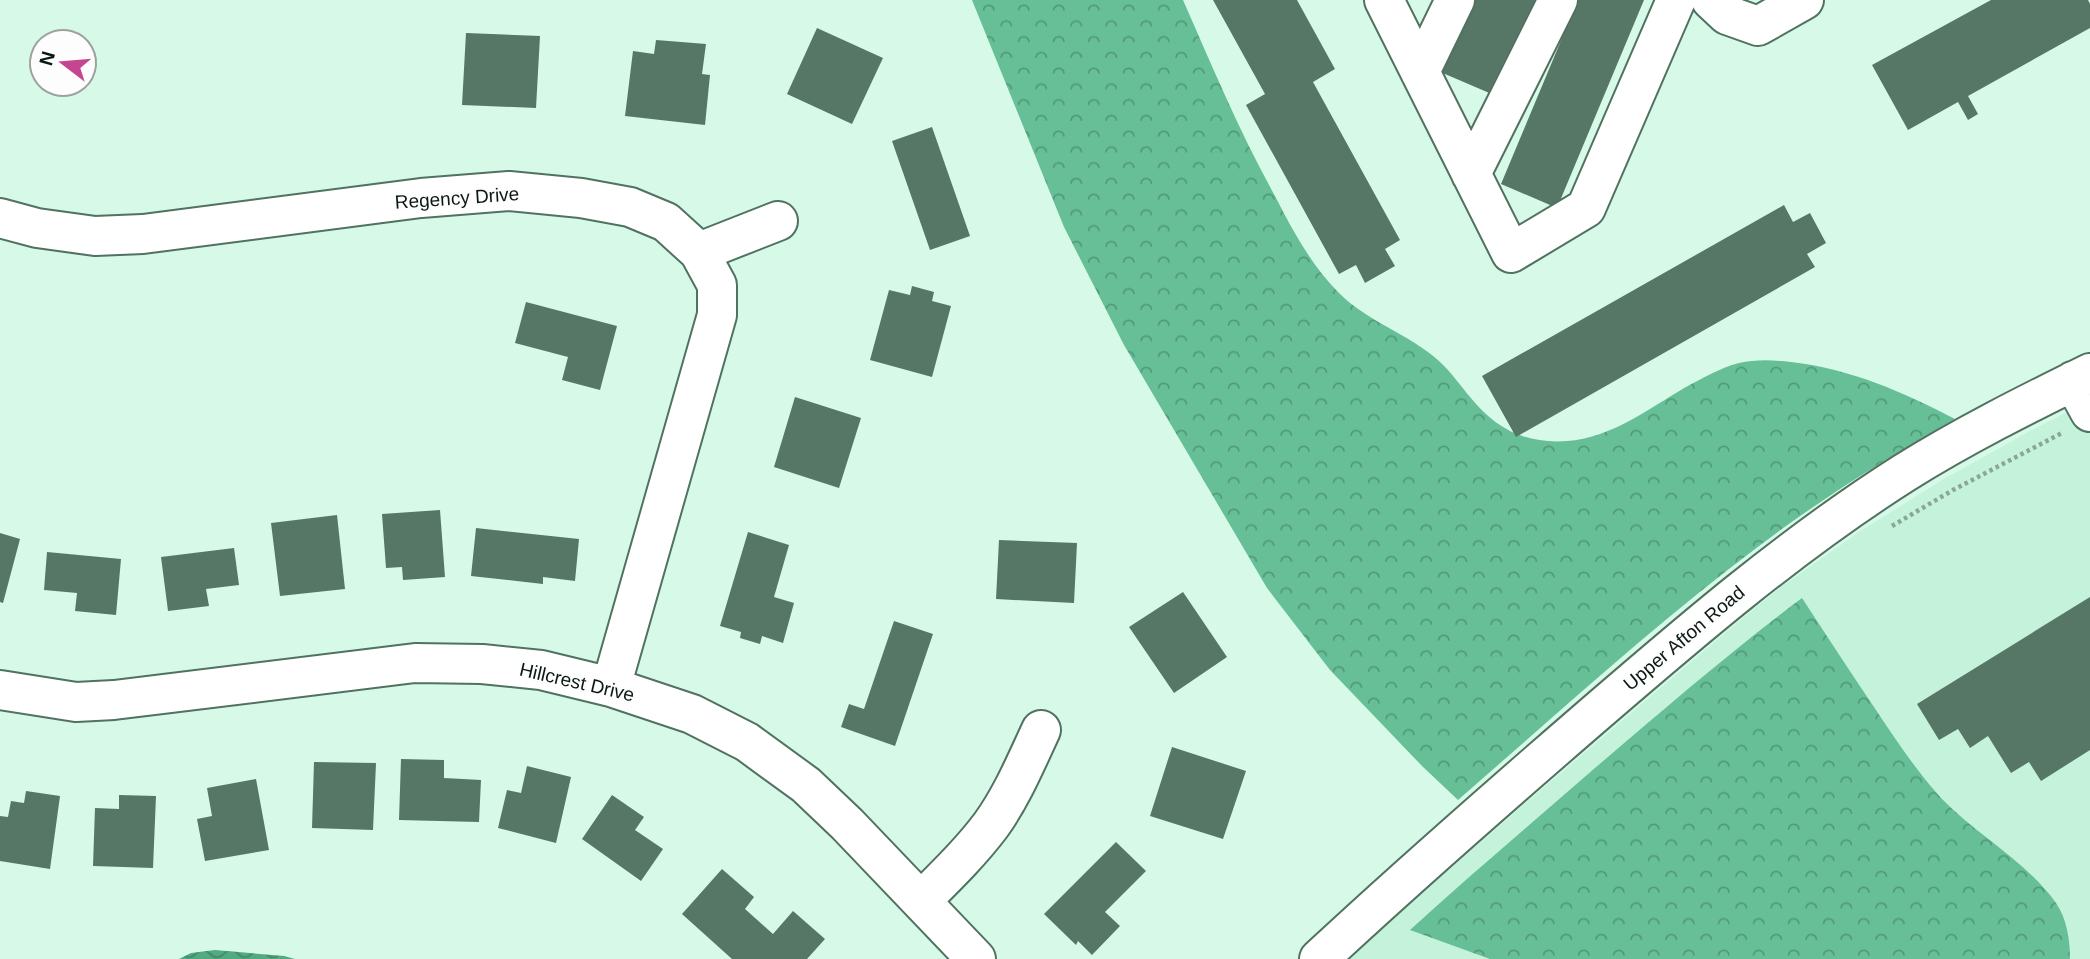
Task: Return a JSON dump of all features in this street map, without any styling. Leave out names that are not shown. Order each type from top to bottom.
[{"type":"street","points":[[1384,0],[1511,253],[1586,208],[1676,0]]},
{"type":"street","points":[[1420,72],[1455,0]]},
{"type":"street","points":[[1471,174],[1558,0]]},
{"type":"street","points":[[1711,0],[1727,15],[1758,26],[1804,0]]},
{"type":"street","name":"Regency Drive","points":[[0,218],[37,228],[95,236],[119,235],[421,198],[509,191],[581,198],[629,207],[666,222],[699,252],[718,285],[718,315],[611,687]]},
{"type":"street","points":[[699,252],[778,221]]},
{"type":"street","name":"Upper Afton Road","points":[[1319,959],[1399,885],[1693,628],[1767,570],[1904,473],[1972,435],[2080,399]]},
{"type":"street","name":"Hillcrest Drive","points":[[0,690],[76,702],[114,700],[415,663],[482,664],[541,670],[611,687],[692,714],[747,743],[806,785],[976,959]]},
{"type":"street","points":[[922,901],[991,825],[1012,791],[1041,730]]},
{"type":"path","points":[[1884,531],[1953,491],[2080,399]]},
{"type":"shaded area","points":[[2090,400],[2090,959],[1350,959],[1556,777],[1781,587],[1859,532],[1944,479]]},
{"type":"green space","points":[[972,0],[1183,0],[1250,148],[1296,235],[1320,271],[1350,303],[1439,361],[1490,418],[1512,432],[1538,440],[1583,439],[1629,421],[1718,370],[1758,360],[1813,365],[1856,376],[1896,391],[1955,419],[1855,480],[1759,546],[1644,638],[1458,800],[1330,670],[1267,588],[1124,345],[1064,227]]},
{"type":"green space","points":[[1802,598],[1893,735],[1933,789],[1956,812],[2031,874],[2056,903],[2067,930],[2070,959],[1490,959],[1410,930],[1671,703]]},
{"type":"water","points":[[215,950],[295,959],[179,959],[191,953]]},
{"type":"building","points":[[1213,0],[1297,0],[1335,69],[1313,82],[1400,240],[1385,249],[1395,266],[1365,283],[1356,265],[1339,274],[1246,105],[1265,94]]},
{"type":"building","points":[[1469,0],[1535,0],[1494,95],[1438,71]]},
{"type":"building","points":[[1578,0],[1644,0],[1557,208],[1501,184]]},
{"type":"building","points":[[1991,0],[2088,0],[2090,28],[1968,96],[1978,114],[1968,120],[1958,102],[1908,130],[1872,65]]},
{"type":"building","points":[[817,28],[883,58],[852,124],[787,94]]},
{"type":"building","points":[[466,33],[540,36],[536,108],[462,105]]},
{"type":"building","points":[[656,40],[706,44],[702,74],[710,75],[705,125],[625,116],[633,51],[654,54]]},
{"type":"building","points":[[932,127],[970,236],[930,250],[892,141]]},
{"type":"building","points":[[1784,205],[1793,222],[1810,213],[1826,243],[1807,254],[1815,267],[1516,437],[1482,376]]},
{"type":"building","points":[[912,286],[934,292],[932,301],[951,306],[932,377],[870,360],[889,290],[910,295]]},
{"type":"building","points":[[526,302],[617,326],[600,390],[562,380],[568,357],[515,343]]},
{"type":"building","points":[[795,397],[861,418],[839,488],[774,467]]},
{"type":"building","points":[[440,510],[445,577],[403,580],[402,567],[386,568],[382,514]]},
{"type":"building","points":[[337,515],[345,589],[280,596],[271,523]]},
{"type":"building","points":[[476,528],[579,539],[575,581],[543,577],[543,584],[471,576]]},
{"type":"building","points":[[748,532],[789,545],[774,597],[794,603],[783,643],[762,636],[760,644],[740,638],[741,632],[720,626]]},
{"type":"building","points":[[0,533],[20,539],[3,603],[0,602]]},
{"type":"building","points":[[999,540],[1077,543],[1074,603],[996,599]]},
{"type":"building","points":[[234,548],[239,585],[206,589],[209,606],[168,611],[161,557]]},
{"type":"building","points":[[47,552],[121,559],[116,615],[75,611],[77,593],[44,590]]},
{"type":"building","points":[[1183,592],[1227,657],[1174,693],[1129,627]]},
{"type":"building","points":[[2090,597],[2090,750],[2041,781],[2029,762],[2011,773],[1988,736],[1970,748],[1958,729],[1939,740],[1917,704]]},
{"type":"building","points":[[894,621],[933,634],[895,746],[841,727],[849,704],[864,709]]},
{"type":"building","points":[[1172,747],[1246,771],[1223,839],[1150,816]]},
{"type":"building","points":[[401,759],[444,760],[444,778],[481,780],[479,822],[399,820]]},
{"type":"building","points":[[314,762],[376,763],[373,830],[312,828]]},
{"type":"building","points":[[527,766],[571,777],[556,843],[498,828],[507,790],[521,793]]},
{"type":"building","points":[[256,779],[269,850],[205,861],[197,819],[212,816],[207,788]]},
{"type":"building","points":[[26,791],[60,796],[50,869],[0,861],[0,816],[8,817],[11,801],[24,803]]},
{"type":"building","points":[[119,795],[156,796],[153,868],[93,866],[95,808],[119,809]]},
{"type":"building","points":[[612,795],[644,817],[635,830],[663,849],[641,881],[582,839]]},
{"type":"building","points":[[1116,842],[1146,871],[1105,912],[1120,926],[1092,955],[1078,941],[1076,945],[1044,914]]},
{"type":"building","points":[[722,869],[754,897],[745,909],[773,934],[793,911],[825,939],[807,959],[732,959],[682,914]]}]
